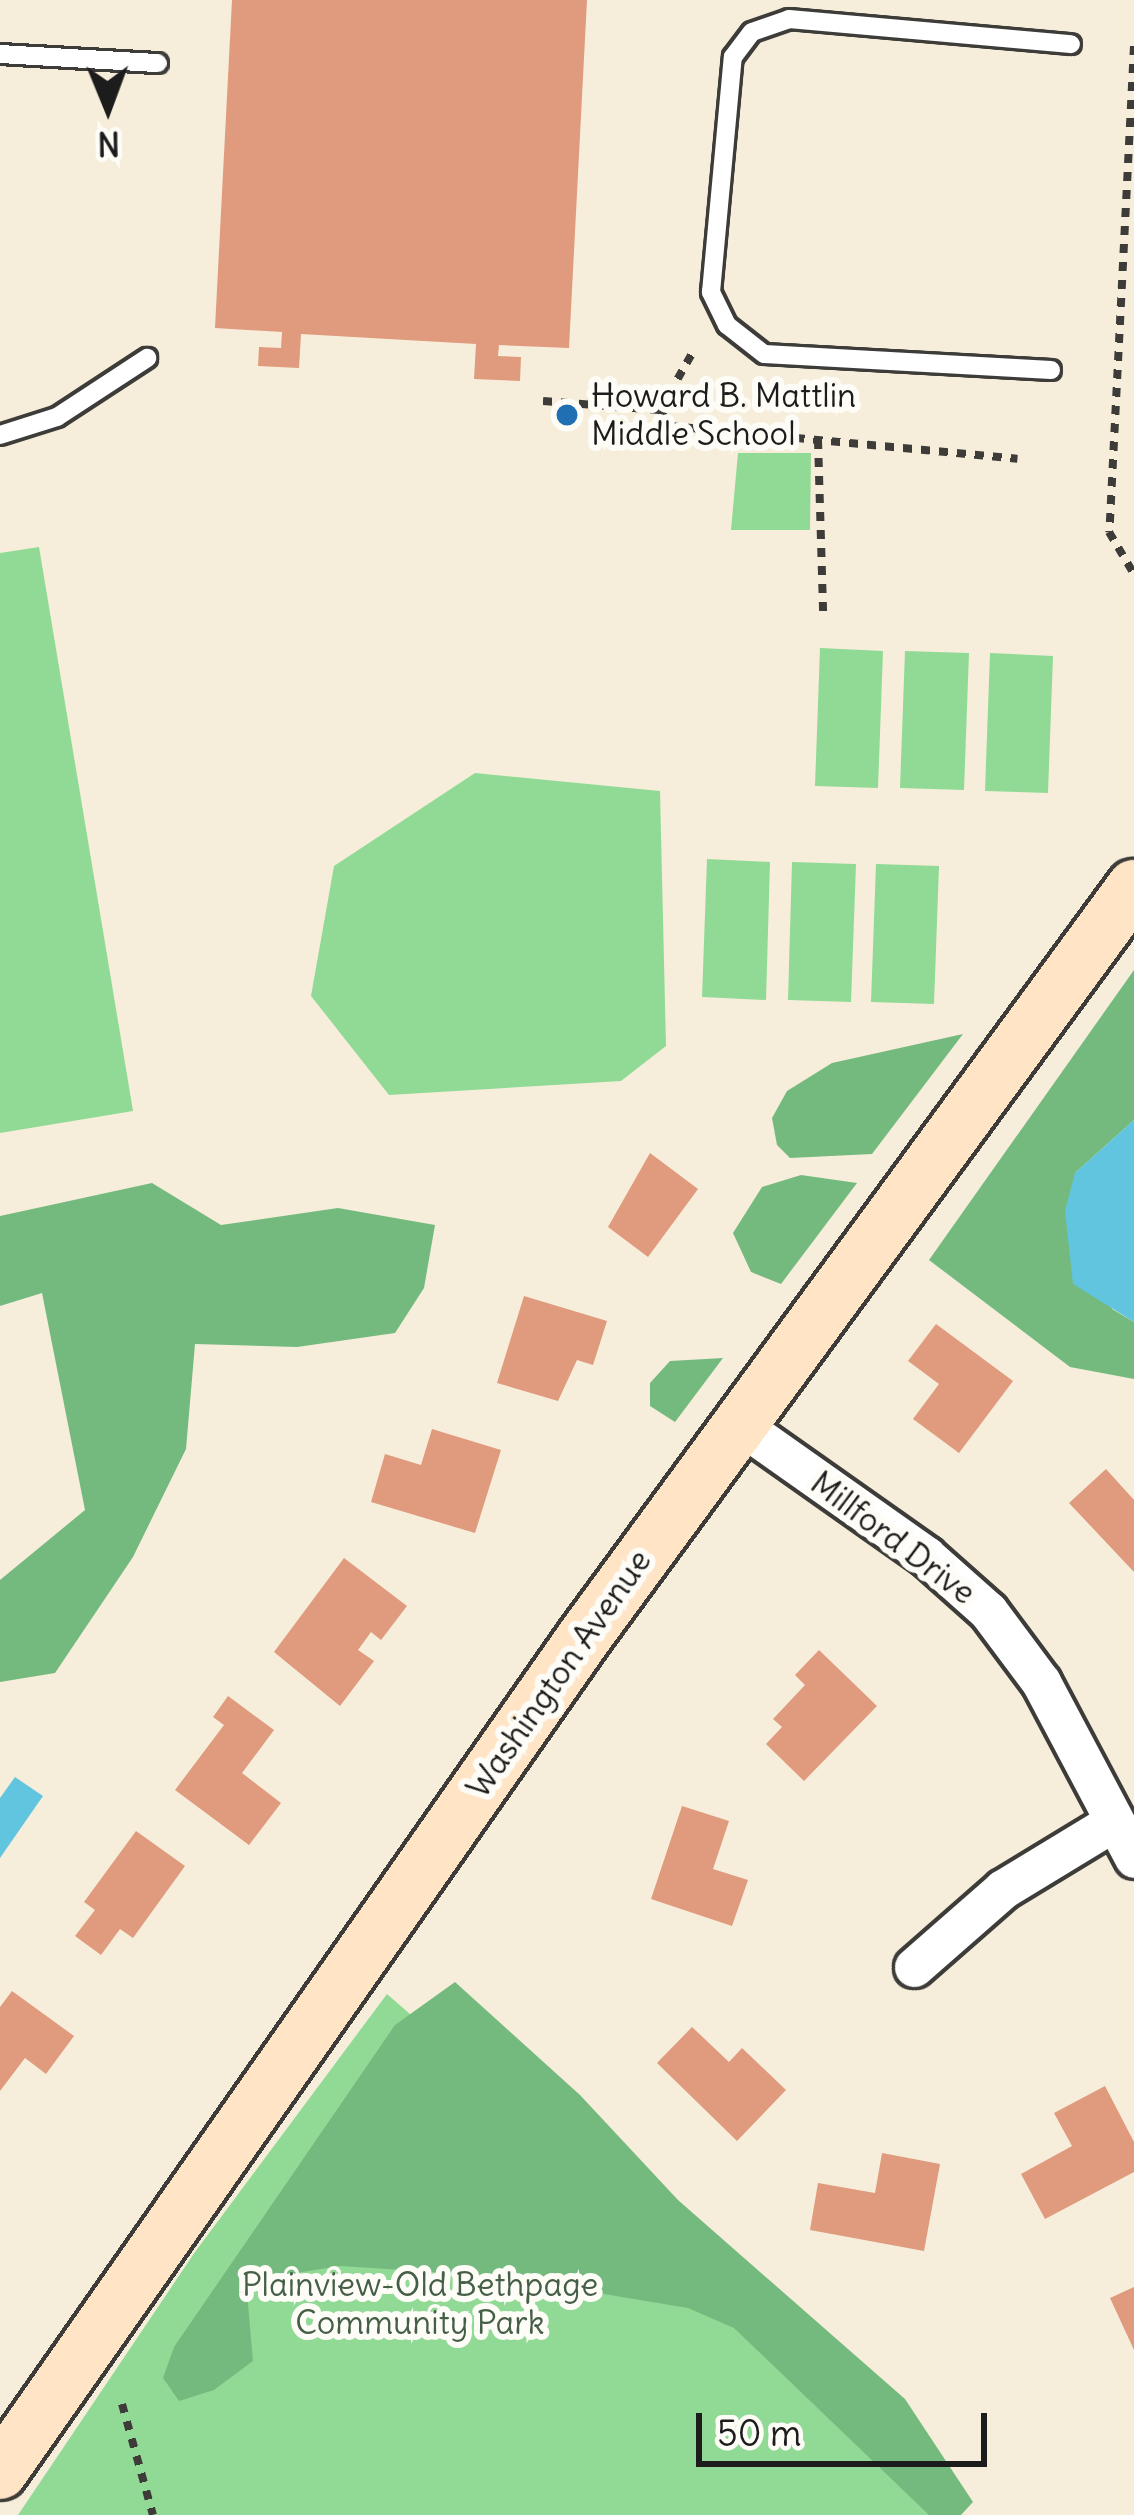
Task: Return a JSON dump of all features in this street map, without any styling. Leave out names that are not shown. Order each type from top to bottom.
[{"type":"main road","name":"Washington Avenue","points":[[0,2472],[739,1424],[1134,887]]},
{"type":"street","name":"Millford Drive","points":[[739,1424],[926,1556],[988,1612],[1041,1682],[1134,1858]]},
{"type":"street","points":[[914,1966],[1004,1889],[1113,1822]]},
{"type":"lane","points":[[1051,370],[764,354],[728,325],[711,292],[733,57],[752,32],[789,19],[1071,44]]},
{"type":"lane","points":[[0,54],[158,63]]},
{"type":"lane","points":[[0,435],[57,417],[147,358]]},
{"type":"path","points":[[1134,46],[1109,532],[1134,574]]},
{"type":"path","points":[[660,410],[694,350]]},
{"type":"path","points":[[543,400],[660,410]]},
{"type":"path","points":[[660,410],[670,426],[1017,459]]},
{"type":"path","points":[[818,440],[823,613]]},
{"type":"path","points":[[122,2404],[153,2515]]},
{"type":"green space","points":[[738,453],[811,453],[810,530],[731,530]]},
{"type":"green space","points":[[39,547],[133,1111],[0,1133],[0,553]]},
{"type":"green space","points":[[820,648],[883,651],[878,788],[815,786]]},
{"type":"green space","points":[[905,651],[969,653],[964,790],[900,788]]},
{"type":"green space","points":[[990,653],[1053,656],[1048,793],[985,791]]},
{"type":"green space","points":[[475,773],[660,791],[666,1046],[621,1081],[389,1095],[311,996],[334,866]]},
{"type":"green space","points":[[707,859],[770,862],[766,1000],[702,997]]},
{"type":"green space","points":[[792,862],[856,864],[851,1002],[788,1000]]},
{"type":"green space","points":[[876,864],[939,866],[934,1004],[871,1002]]},
{"type":"green space","points":[[1134,970],[1134,1120],[1075,1173],[1112,1309],[1134,1322],[1134,1379],[1070,1367],[929,1260]]},
{"type":"green space","points":[[963,1034],[872,1154],[790,1158],[777,1145],[772,1118],[787,1091],[832,1063]]},
{"type":"green space","points":[[801,1175],[857,1183],[781,1284],[751,1272],[733,1233],[762,1187]]},
{"type":"green space","points":[[152,1183],[221,1225],[338,1208],[435,1225],[424,1288],[395,1333],[297,1347],[195,1344],[186,1449],[133,1557],[55,1673],[0,1682],[0,1580],[85,1510],[42,1293],[0,1306],[0,1216]]},
{"type":"green space","points":[[723,1358],[675,1422],[650,1406],[650,1383],[670,1361]]},
{"type":"green space","points":[[455,1982],[580,2095],[678,2200],[905,2399],[973,2502],[961,2515],[929,2515],[734,2328],[688,2308],[496,2276],[340,2266],[246,2281],[253,2361],[214,2390],[179,2401],[163,2378],[174,2347],[395,2025]]},
{"type":"green space","name":"Plainview-Old Bethpage Community Park","points":[[387,1994],[735,2297],[958,2515],[18,2515],[195,2252]]},
{"type":"water","points":[[1134,1120],[1134,1322],[1073,1284],[1065,1211],[1075,1173]]},
{"type":"water","points":[[15,1777],[43,1796],[0,1858],[0,1798]]},
{"type":"building","points":[[232,0],[587,0],[569,348],[499,345],[498,356],[521,357],[520,381],[474,379],[476,344],[301,334],[299,368],[258,366],[259,347],[281,348],[282,332],[215,328]]},
{"type":"building","points":[[650,1153],[698,1189],[648,1257],[608,1227]]},
{"type":"building","points":[[524,1296],[607,1321],[593,1365],[577,1360],[558,1401],[497,1383]]},
{"type":"building","points":[[936,1324],[1013,1381],[959,1453],[913,1419],[939,1384],[908,1361]]},
{"type":"building","points":[[432,1429],[501,1450],[475,1533],[371,1502],[385,1454],[421,1465]]},
{"type":"building","points":[[1106,1469],[1134,1500],[1134,1572],[1069,1503]]},
{"type":"building","points":[[344,1558],[407,1606],[381,1640],[371,1632],[358,1650],[374,1661],[340,1706],[274,1652]]},
{"type":"building","points":[[819,1650],[877,1706],[804,1781],[766,1744],[782,1727],[773,1719],[805,1685],[795,1675]]},
{"type":"building","points":[[228,1696],[274,1730],[242,1773],[281,1803],[249,1845],[175,1790],[224,1725],[213,1717]]},
{"type":"building","points":[[682,1806],[729,1821],[713,1869],[748,1880],[732,1926],[651,1899]]},
{"type":"building","points":[[136,1831],[185,1866],[133,1938],[120,1929],[101,1955],[75,1936],[95,1910],[84,1902]]},
{"type":"building","points":[[12,1991],[74,2036],[46,2074],[25,2058],[0,2091],[0,2007]]},
{"type":"building","points":[[692,2027],[729,2062],[742,2048],[786,2090],[737,2141],[657,2063]]},
{"type":"building","points":[[1105,2086],[1134,2142],[1134,2172],[1045,2219],[1021,2174],[1072,2146],[1054,2113]]},
{"type":"building","points":[[882,2153],[940,2164],[924,2251],[810,2230],[818,2183],[875,2193]]},
{"type":"building","points":[[1134,2287],[1134,2350],[1110,2298]]},
{"type":"place","name":"Howard B. Mattlin Middle School","points":[[567,415]]}]
